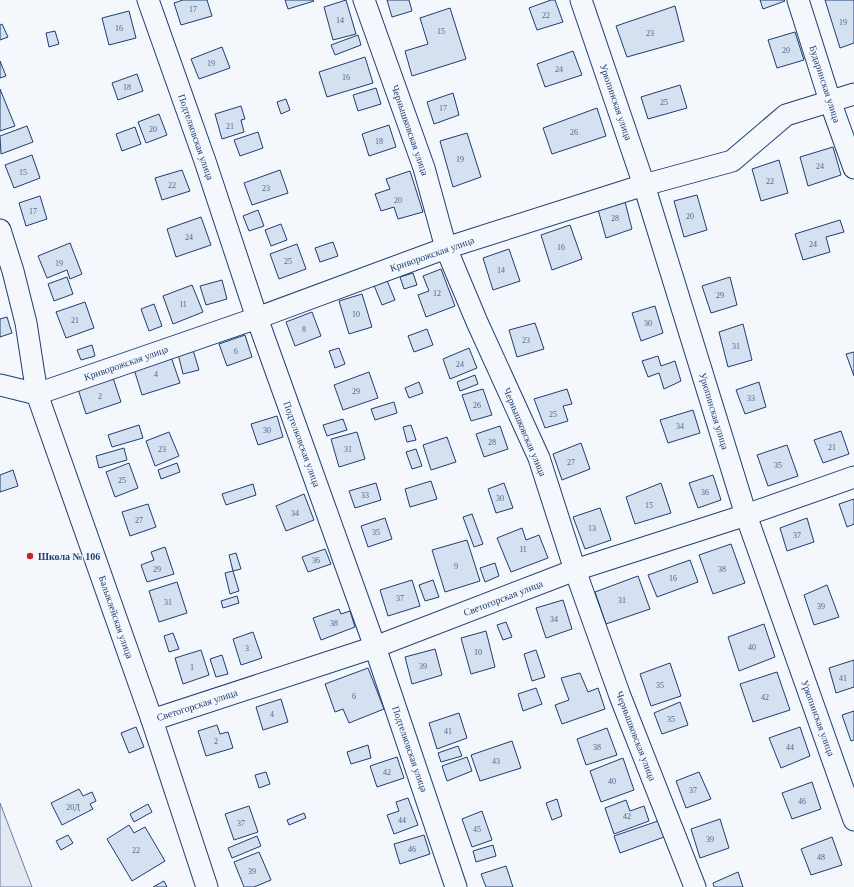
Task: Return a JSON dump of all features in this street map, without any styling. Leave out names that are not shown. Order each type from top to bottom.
[{"type":"street","name":"Подтелковская улица","points":[[148,0],[205,160],[257,318],[375,647],[456,887]]},
{"type":"street","name":"Чернышковская улица","points":[[364,0],[424,168],[446,248],[477,322],[539,458],[575,570],[620,696],[695,887]]},
{"type":"street","name":"Урюпинская улица","points":[[581,0],[644,185],[746,515],[854,820]]},
{"type":"street","name":"Бударинская улица","points":[[798,0],[830,101],[854,168]]},
{"type":"street","name":"Криворожская улица","points":[[37,394],[257,318],[446,248],[644,185],[732,161],[786,115],[854,94]]},
{"type":"street","name":"Балыклейская улица","points":[[0,230],[13,271],[26,323],[37,394],[152,720],[207,887]]},
{"type":"street","points":[[0,385],[37,394]]},
{"type":"street","name":"Светогорская улица","points":[[152,720],[375,647],[575,570],[746,515],[854,476]]},
{"type":"shaded area","points":[[0,803],[32,887],[0,887]]},
{"type":"building","points":[[183,0],[207,0],[212,16],[181,25],[174,3]]},
{"type":"building","points":[[285,0],[313,0],[314,1],[288,9]]},
{"type":"building","points":[[346,0],[356,34],[333,40],[324,7]]},
{"type":"building","points":[[387,0],[409,0],[412,11],[392,17]]},
{"type":"building","points":[[555,0],[563,22],[537,30],[529,8]]},
{"type":"building","points":[[760,0],[784,0],[785,1],[763,9]]},
{"type":"building","points":[[825,0],[854,0],[854,43],[840,48]]},
{"type":"building","points":[[675,6],[684,41],[627,57],[616,26]]},
{"type":"building","points":[[450,8],[466,59],[412,76],[405,51],[428,44],[420,18]]},
{"type":"building","points":[[129,11],[136,38],[109,45],[102,18]]},
{"type":"building","points":[[2,24],[8,37],[0,40],[0,25]]},
{"type":"building","points":[[55,31],[59,44],[49,47],[46,33]]},
{"type":"building","points":[[795,32],[804,60],[777,68],[768,40]]},
{"type":"building","points":[[358,35],[361,45],[335,55],[331,45]]},
{"type":"building","points":[[222,47],[230,68],[199,79],[191,59]]},
{"type":"building","points":[[573,51],[582,75],[545,87],[537,64]]},
{"type":"building","points":[[365,57],[373,83],[327,97],[319,72]]},
{"type":"building","points":[[0,61],[6,76],[0,78]]},
{"type":"building","points":[[137,74],[143,91],[118,100],[112,83]]},
{"type":"building","points":[[680,85],[687,108],[648,119],[641,97]]},
{"type":"building","points":[[376,88],[381,104],[358,111],[353,95]]},
{"type":"building","points":[[0,89],[15,126],[0,131]]},
{"type":"building","points":[[453,93],[459,115],[434,124],[427,102]]},
{"type":"building","points":[[286,99],[290,110],[281,114],[277,102]]},
{"type":"building","points":[[241,106],[245,119],[241,120],[244,132],[222,139],[215,114]]},
{"type":"building","points":[[597,108],[606,136],[552,154],[543,128]]},
{"type":"building","points":[[159,114],[167,135],[146,143],[138,122]]},
{"type":"building","points":[[389,125],[396,147],[369,156],[362,134]]},
{"type":"building","points":[[27,126],[33,142],[1,154],[0,136]]},
{"type":"building","points":[[135,127],[141,144],[122,151],[116,134]]},
{"type":"building","points":[[258,132],[263,148],[240,156],[234,140]]},
{"type":"building","points":[[467,133],[481,177],[453,187],[440,141]]},
{"type":"building","points":[[833,147],[841,175],[808,186],[800,157]]},
{"type":"building","points":[[32,155],[40,178],[14,188],[5,165]]},
{"type":"building","points":[[779,160],[788,193],[761,201],[752,169]]},
{"type":"building","points":[[182,170],[190,191],[162,200],[155,178]]},
{"type":"building","points":[[280,170],[288,193],[252,205],[244,183]]},
{"type":"building","points":[[410,171],[423,212],[398,219],[394,207],[381,211],[375,194],[390,189],[386,179]]},
{"type":"building","points":[[697,195],[707,230],[684,237],[674,201]]},
{"type":"building","points":[[40,196],[47,219],[26,226],[19,203]]},
{"type":"building","points":[[624,198],[632,229],[606,238],[597,206]]},
{"type":"building","points":[[258,210],[264,226],[249,231],[243,216]]},
{"type":"building","points":[[201,217],[211,245],[176,257],[167,229]]},
{"type":"building","points":[[840,220],[844,232],[826,237],[830,252],[803,260],[795,234]]},
{"type":"building","points":[[281,224],[287,240],[271,246],[265,230]]},
{"type":"building","points":[[570,225],[582,259],[552,270],[541,235]]},
{"type":"building","points":[[333,242],[338,256],[320,262],[315,248]]},
{"type":"building","points":[[70,243],[82,274],[70,279],[67,270],[47,278],[38,256]]},
{"type":"building","points":[[297,244],[306,269],[279,279],[270,254]]},
{"type":"building","points":[[509,249],[520,281],[493,290],[483,258]]},
{"type":"building","points":[[441,269],[455,306],[426,317],[418,295],[429,291],[423,276]]},
{"type":"building","points":[[413,273],[417,285],[404,289],[400,277]]},
{"type":"building","points":[[67,277],[73,294],[54,301],[48,284]]},
{"type":"building","points":[[730,277],[737,305],[711,313],[702,286]]},
{"type":"building","points":[[386,278],[395,300],[382,305],[373,283]]},
{"type":"building","points":[[222,280],[227,299],[206,305],[200,286]]},
{"type":"building","points":[[192,285],[203,312],[173,324],[163,296]]},
{"type":"building","points":[[362,294],[372,327],[349,334],[339,301]]},
{"type":"building","points":[[85,302],[94,328],[66,338],[56,312]]},
{"type":"building","points":[[154,304],[162,326],[149,331],[141,309]]},
{"type":"building","points":[[655,306],[663,333],[641,341],[632,313]]},
{"type":"building","points":[[312,312],[321,336],[295,346],[286,322]]},
{"type":"building","points":[[7,317],[12,333],[0,337],[0,319]]},
{"type":"building","points":[[535,323],[544,349],[517,357],[509,330]]},
{"type":"building","points":[[743,324],[752,360],[728,367],[719,332]]},
{"type":"building","points":[[427,329],[433,345],[414,352],[408,336]]},
{"type":"building","points":[[245,335],[252,357],[227,366],[219,344]]},
{"type":"building","points":[[92,345],[95,356],[81,360],[77,350]]},
{"type":"building","points":[[339,348],[345,364],[335,368],[329,351]]},
{"type":"building","points":[[469,348],[477,368],[450,379],[443,359]]},
{"type":"building","points":[[193,350],[199,370],[183,374],[178,354]]},
{"type":"building","points":[[854,352],[854,376],[846,354]]},
{"type":"building","points":[[170,354],[180,383],[142,395],[133,366]]},
{"type":"building","points":[[658,356],[661,366],[675,361],[681,381],[664,389],[659,373],[648,377],[642,361]]},
{"type":"building","points":[[369,372],[378,398],[343,410],[334,385]]},
{"type":"building","points":[[475,375],[478,384],[460,391],[457,382]]},
{"type":"building","points":[[113,378],[121,402],[86,414],[78,389]]},
{"type":"building","points":[[419,382],[423,393],[409,398],[405,388]]},
{"type":"building","points":[[759,382],[766,407],[745,414],[736,390]]},
{"type":"building","points":[[483,389],[492,415],[471,421],[462,395]]},
{"type":"building","points":[[567,389],[572,404],[563,406],[568,421],[545,428],[534,399]]},
{"type":"building","points":[[394,402],[397,413],[375,420],[371,409]]},
{"type":"building","points":[[693,410],[700,433],[668,443],[660,420]]},
{"type":"building","points":[[277,416],[283,437],[258,445],[251,424]]},
{"type":"building","points":[[343,419],[347,430],[327,436],[323,425]]},
{"type":"building","points":[[139,425],[143,438],[112,447],[108,435]]},
{"type":"building","points":[[411,425],[416,440],[407,442],[403,427]]},
{"type":"building","points":[[500,426],[508,449],[484,457],[476,434]]},
{"type":"building","points":[[841,431],[849,454],[823,463],[814,440]]},
{"type":"building","points":[[169,432],[179,456],[155,466],[146,441]]},
{"type":"building","points":[[357,432],[365,459],[339,467],[331,439]]},
{"type":"building","points":[[447,437],[456,462],[431,470],[423,445]]},
{"type":"building","points":[[581,443],[590,469],[562,480],[553,454]]},
{"type":"building","points":[[787,445],[798,476],[768,486],[757,455]]},
{"type":"building","points":[[124,448],[127,460],[99,468],[96,456]]},
{"type":"building","points":[[416,449],[422,466],[412,469],[406,452]]},
{"type":"building","points":[[129,463],[138,488],[115,497],[106,472]]},
{"type":"building","points":[[177,463],[180,472],[161,479],[158,470]]},
{"type":"building","points":[[13,470],[18,486],[0,492],[0,475]]},
{"type":"building","points":[[713,475],[721,500],[698,508],[689,483]]},
{"type":"building","points":[[431,481],[437,499],[410,507],[405,489]]},
{"type":"building","points":[[376,483],[381,500],[355,508],[349,491]]},
{"type":"building","points":[[504,483],[513,508],[496,513],[488,489]]},
{"type":"building","points":[[661,483],[671,513],[635,524],[626,497]]},
{"type":"building","points":[[253,484],[256,495],[226,505],[222,494]]},
{"type":"building","points":[[304,494],[314,520],[286,531],[276,506]]},
{"type":"building","points":[[854,499],[854,524],[847,527],[839,504]]},
{"type":"building","points":[[148,504],[156,527],[130,536],[122,512]]},
{"type":"building","points":[[600,508],[611,540],[585,549],[573,517]]},
{"type":"building","points":[[472,514],[483,544],[474,547],[463,517]]},
{"type":"building","points":[[385,518],[392,539],[368,547],[361,526]]},
{"type":"building","points":[[807,518],[814,542],[787,551],[780,528]]},
{"type":"building","points":[[522,528],[526,540],[539,535],[548,558],[511,572],[497,538]]},
{"type":"building","points":[[467,540],[480,581],[445,592],[432,550]]},
{"type":"building","points":[[731,544],[745,583],[713,594],[699,555]]},
{"type":"building","points":[[165,547],[174,574],[147,582],[141,565],[154,560],[151,552]]},
{"type":"building","points":[[325,549],[331,564],[308,572],[302,557]]},
{"type":"building","points":[[236,553],[241,569],[233,571],[229,555]]},
{"type":"building","points":[[690,560],[698,582],[657,597],[648,575]]},
{"type":"building","points":[[495,563],[499,576],[485,582],[480,568]]},
{"type":"building","points":[[233,571],[239,591],[230,594],[225,573]]},
{"type":"building","points":[[638,576],[650,609],[606,624],[595,592]]},
{"type":"building","points":[[412,580],[420,606],[388,616],[380,590]]},
{"type":"building","points":[[433,580],[439,597],[425,601],[419,585]]},
{"type":"building","points":[[177,582],[187,613],[159,622],[149,591]]},
{"type":"building","points":[[827,585],[839,617],[814,625],[804,595]]},
{"type":"building","points":[[237,596],[239,603],[223,608],[221,601]]},
{"type":"building","points":[[563,600],[572,629],[546,638],[536,608]]},
{"type":"building","points":[[339,609],[341,614],[350,611],[355,627],[321,640],[313,618]]},
{"type":"building","points":[[506,622],[512,637],[503,640],[497,625]]},
{"type":"building","points":[[764,624],[775,657],[739,671],[728,637]]},
{"type":"building","points":[[486,631],[495,667],[471,674],[461,638]]},
{"type":"building","points":[[253,632],[262,658],[241,665],[233,639]]},
{"type":"building","points":[[173,633],[179,649],[169,652],[164,636]]},
{"type":"building","points":[[435,649],[442,675],[412,684],[405,657]]},
{"type":"building","points":[[201,650],[209,675],[183,684],[175,658]]},
{"type":"building","points":[[536,650],[545,677],[532,681],[524,654]]},
{"type":"building","points":[[222,655],[228,674],[216,677],[210,659]]},
{"type":"building","points":[[854,660],[854,687],[836,693],[829,668]]},
{"type":"building","points":[[670,663],[681,696],[651,706],[640,674]]},
{"type":"building","points":[[368,668],[384,709],[349,723],[343,709],[335,712],[325,684]]},
{"type":"building","points":[[777,672],[790,710],[753,722],[740,684]]},
{"type":"building","points":[[580,673],[588,692],[598,688],[605,709],[562,724],[555,705],[569,700],[561,678]]},
{"type":"building","points":[[536,688],[542,704],[523,711],[518,694]]},
{"type":"building","points":[[281,699],[288,722],[263,730],[256,707]]},
{"type":"building","points":[[680,702],[688,725],[662,734],[654,713]]},
{"type":"building","points":[[854,711],[854,740],[851,741],[842,715]]},
{"type":"building","points":[[459,713],[467,738],[437,749],[429,723]]},
{"type":"building","points":[[217,725],[220,734],[228,732],[233,748],[206,756],[198,731]]},
{"type":"building","points":[[136,727],[144,747],[129,753],[121,733]]},
{"type":"building","points":[[800,727],[810,756],[781,768],[769,738]]},
{"type":"building","points":[[607,728],[617,755],[586,765],[577,739]]},
{"type":"building","points":[[512,741],[521,768],[480,781],[471,755]]},
{"type":"building","points":[[368,745],[371,758],[351,764],[347,752]]},
{"type":"building","points":[[458,746],[462,756],[441,762],[438,753]]},
{"type":"building","points":[[397,757],[404,778],[377,787],[370,766]]},
{"type":"building","points":[[467,757],[472,771],[447,781],[442,766]]},
{"type":"building","points":[[623,758],[634,790],[601,802],[590,771]]},
{"type":"building","points":[[266,772],[270,784],[259,788],[255,775]]},
{"type":"building","points":[[699,772],[711,799],[686,808],[676,781]]},
{"type":"building","points":[[812,782],[821,809],[792,819],[782,793]]},
{"type":"building","points":[[79,789],[83,796],[92,792],[96,801],[90,804],[93,809],[62,825],[51,803]]},
{"type":"building","points":[[408,798],[418,825],[394,834],[387,815],[399,811],[396,802]]},
{"type":"building","points":[[557,799],[562,816],[552,820],[546,803]]},
{"type":"building","points":[[626,800],[630,811],[644,806],[649,821],[614,834],[605,808]]},
{"type":"building","points":[[148,804],[152,812],[134,822],[130,814]]},
{"type":"building","points":[[249,806],[258,832],[234,840],[225,814]]},
{"type":"building","points":[[482,811],[492,840],[472,847],[462,819]]},
{"type":"building","points":[[304,813],[306,818],[289,825],[287,820]]},
{"type":"building","points":[[720,819],[729,848],[700,858],[691,829]]},
{"type":"building","points":[[658,821],[664,837],[620,853],[614,836]]},
{"type":"building","points":[[129,825],[134,833],[145,827],[165,861],[132,881],[107,839]]},
{"type":"building","points":[[68,835],[73,843],[61,850],[56,841]]},
{"type":"building","points":[[424,835],[430,854],[400,864],[394,844]]},
{"type":"building","points":[[257,836],[261,846],[232,858],[228,848]]},
{"type":"building","points":[[832,837],[842,865],[811,875],[801,849]]},
{"type":"building","points":[[493,845],[496,856],[476,862],[473,851]]},
{"type":"building","points":[[259,852],[271,880],[254,887],[244,887],[234,862]]},
{"type":"building","points":[[506,866],[513,887],[486,887],[481,874]]},
{"type":"building","points":[[738,872],[743,887],[714,887],[713,883]]},
{"type":"building","points":[[164,881],[167,887],[153,887]]},
{"type":"place","name":"Школа № 106","points":[[30,556]]}]
